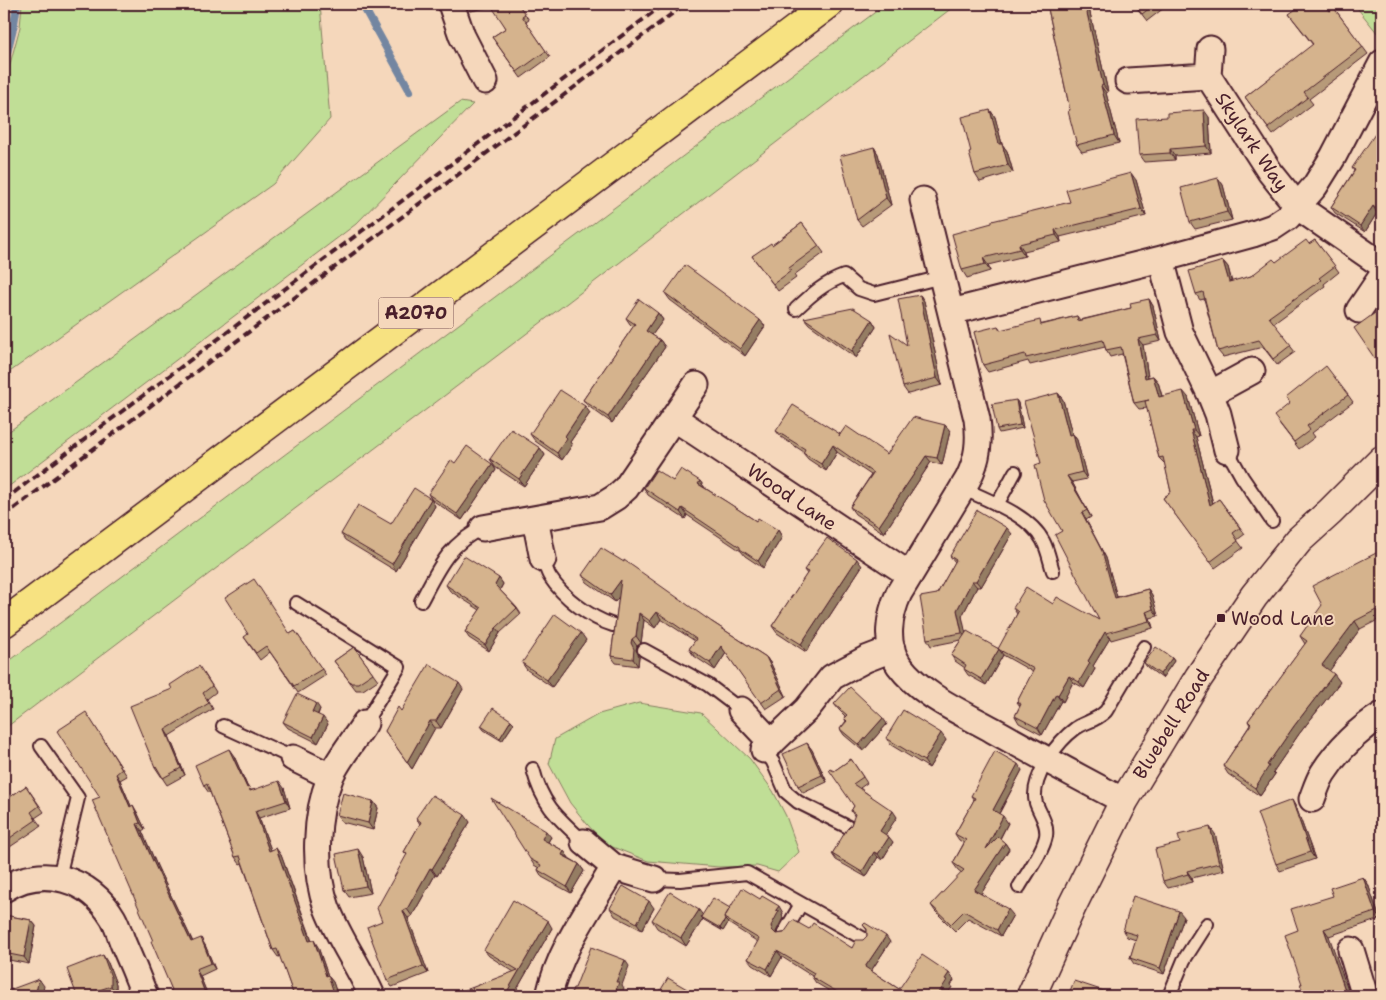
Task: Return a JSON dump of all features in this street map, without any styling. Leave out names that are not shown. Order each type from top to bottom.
[{"type":"highway","name":"A2070","points":[[4,624],[829,4]]},
{"type":"street","points":[[451,4],[462,36],[485,81]]},
{"type":"street","name":"Skylark Way","points":[[1210,50],[1208,76],[1270,172],[1298,207],[1382,265]]},
{"type":"street","name":"Skylark Way","points":[[1298,207],[1316,186],[1333,157],[1382,63]]},
{"type":"street","name":"Skylark Way","points":[[1128,81],[1208,76]]},
{"type":"street","points":[[923,200],[977,419],[980,438],[975,460],[962,488],[892,607],[889,627],[892,649],[898,664],[912,680],[941,701],[1124,801]]},
{"type":"street","points":[[951,312],[1254,234],[1273,227],[1288,218],[1298,207]]},
{"type":"street","points":[[1161,259],[1180,332],[1218,414],[1227,450]]},
{"type":"street","points":[[1359,310],[1382,276]]},
{"type":"street","points":[[1210,394],[1252,371]]},
{"type":"street","points":[[483,528],[600,507],[616,497],[626,488],[696,384]]},
{"type":"street","name":"Wood Lane","points":[[674,418],[910,575]]},
{"type":"street","name":"Bluebell Road","points":[[1031,996],[1072,906],[1124,801],[1199,676],[1254,596],[1299,540],[1371,483],[1382,460]]},
{"type":"street","points":[[535,519],[543,559]]},
{"type":"street","points":[[741,710],[768,747],[807,709],[832,677],[866,659],[892,649]]},
{"type":"street","points":[[1312,799],[1323,774],[1340,750],[1366,725],[1382,714]]},
{"type":"street","points":[[365,723],[330,776],[321,808],[318,832],[318,858],[324,895],[333,921],[372,996]]},
{"type":"street","points":[[293,758],[330,776]]},
{"type":"street","points":[[584,842],[614,867],[654,879]]},
{"type":"street","points":[[549,996],[553,978],[570,941],[614,867]]},
{"type":"street","points":[[4,889],[10,885],[41,876],[59,877],[92,893],[113,918],[145,996]]},
{"type":"street","points":[[1351,950],[1371,991]]},
{"type":"lane","points":[[796,309],[816,290],[832,280],[844,276],[859,289],[874,294],[942,277]]},
{"type":"lane","points":[[1227,450],[1242,477],[1272,521]]},
{"type":"lane","points":[[997,505],[1015,472]]},
{"type":"lane","points":[[962,488],[1019,517],[1033,528],[1043,541],[1053,571]]},
{"type":"lane","points":[[421,601],[442,564],[458,544],[469,534],[483,528]]},
{"type":"lane","points":[[543,559],[549,577],[581,608],[599,621],[613,625]]},
{"type":"lane","points":[[296,603],[398,667],[365,723]]},
{"type":"lane","points":[[1019,887],[1042,848],[1046,837],[1046,828],[1036,801],[1036,788],[1047,760],[1064,739],[1077,727],[1099,718],[1106,711],[1144,648]]},
{"type":"lane","points":[[644,650],[708,684],[741,710]]},
{"type":"lane","points":[[223,726],[293,758]]},
{"type":"lane","points":[[40,746],[78,798],[59,877]]},
{"type":"lane","points":[[768,747],[786,792],[798,802],[848,827]]},
{"type":"lane","points":[[533,769],[537,785],[551,810],[584,842]]},
{"type":"lane","points":[[654,879],[680,880],[747,873],[864,939]]},
{"type":"lane","points":[[784,933],[801,904]]},
{"type":"lane","points":[[1169,996],[1184,960],[1207,924]]},
{"type":"green space","points":[[22,4],[320,4],[330,119],[273,184],[4,376],[4,86],[20,27]]},
{"type":"green space","points":[[886,4],[957,4],[563,306],[4,729],[4,665]]},
{"type":"green space","points":[[1354,4],[1381,4],[1382,39]]},
{"type":"green space","points":[[460,102],[473,104],[356,224],[4,490],[4,435]]},
{"type":"green space","points":[[639,703],[701,713],[750,759],[773,791],[786,816],[799,852],[778,872],[757,866],[719,867],[648,861],[605,844],[587,824],[570,803],[549,764],[555,739],[599,714]]},
{"type":"building","points":[[497,4],[518,4],[525,14],[522,16],[546,51],[517,72],[492,37],[506,28],[492,7]]},
{"type":"building","points":[[1047,4],[1085,4],[1103,85],[1101,86],[1114,135],[1077,145],[1068,111],[1070,110]]},
{"type":"building","points":[[1134,4],[1155,4],[1142,14]]},
{"type":"building","points":[[1303,4],[1324,4],[1330,11],[1334,8],[1363,47],[1304,92],[1308,97],[1268,128],[1245,97],[1313,44],[1289,14]]},
{"type":"building","points":[[990,110],[999,144],[1002,144],[1008,165],[975,174],[962,117]]},
{"type":"building","points":[[1204,110],[1206,146],[1170,149],[1170,153],[1139,155],[1136,119],[1167,117],[1167,113]]},
{"type":"building","points":[[1375,134],[1382,139],[1382,213],[1373,206],[1360,226],[1331,207],[1355,170],[1352,168]]},
{"type":"building","points":[[874,147],[886,198],[857,220],[840,156]]},
{"type":"building","points":[[1131,173],[1141,209],[1055,230],[1056,235],[1019,244],[1020,249],[983,258],[985,264],[962,270],[952,234],[992,223],[992,221],[1070,202],[1066,190]]},
{"type":"building","points":[[1218,178],[1227,212],[1190,222],[1181,188]]},
{"type":"building","points":[[802,223],[819,246],[789,268],[791,271],[773,284],[752,256],[771,243],[772,245]]},
{"type":"building","points":[[1306,240],[1309,244],[1315,240],[1335,266],[1319,278],[1321,280],[1269,317],[1291,345],[1273,359],[1259,340],[1218,351],[1203,292],[1196,294],[1189,271],[1223,261],[1229,282],[1251,276],[1273,259],[1276,262]]},
{"type":"building","points":[[685,265],[760,320],[740,349],[665,293]]},
{"type":"building","points":[[920,295],[937,378],[903,387],[890,333],[907,345],[898,299]]},
{"type":"building","points":[[639,299],[658,313],[646,331],[660,340],[608,417],[583,400],[635,324],[626,318]]},
{"type":"building","points":[[1149,299],[1157,335],[1138,339],[1145,378],[1153,376],[1159,397],[1183,391],[1194,430],[1191,430],[1210,505],[1219,499],[1240,528],[1233,533],[1238,541],[1210,562],[1163,498],[1171,492],[1163,457],[1159,458],[1145,401],[1149,400],[1134,403],[1121,347],[1106,350],[1103,340],[1026,358],[1025,354],[983,365],[974,332],[998,326],[1000,330],[1040,320],[1041,325],[1077,316],[1078,321],[1131,308],[1130,303]]},
{"type":"building","points":[[853,308],[872,320],[852,351],[804,318]]},
{"type":"building","points":[[1382,308],[1382,369],[1354,328]]},
{"type":"building","points":[[1326,366],[1348,395],[1307,426],[1310,430],[1294,442],[1274,416],[1290,403],[1286,398]]},
{"type":"building","points":[[560,390],[585,406],[565,436],[567,438],[557,453],[530,434]]},
{"type":"building","points":[[1058,393],[1069,435],[1073,434],[1082,472],[1067,476],[1087,510],[1082,513],[1102,551],[1115,598],[1148,589],[1153,609],[1146,612],[1149,621],[1105,632],[1088,661],[1090,663],[1079,682],[1069,676],[1058,695],[1056,694],[1038,728],[1015,716],[1021,704],[1017,702],[1034,669],[998,649],[1018,612],[1013,608],[1026,587],[1053,604],[1057,597],[1099,620],[1055,535],[1062,531],[1044,500],[1035,465],[1041,463],[1024,402]]},
{"type":"building","points":[[1016,400],[1020,425],[997,429],[992,404]]},
{"type":"building","points":[[793,405],[840,434],[839,436],[846,426],[887,454],[913,417],[945,425],[937,458],[926,456],[879,526],[850,507],[873,473],[833,445],[821,464],[803,453],[805,449],[776,431]]},
{"type":"building","points":[[511,429],[540,448],[519,479],[490,459]]},
{"type":"building","points":[[467,446],[492,464],[457,514],[428,494],[451,460],[455,463]]},
{"type":"building","points":[[681,469],[700,481],[698,484],[756,521],[758,518],[778,530],[758,561],[682,508],[680,512],[644,488],[656,470],[673,481]]},
{"type":"building","points":[[414,488],[431,499],[392,564],[341,534],[358,505],[391,524]]},
{"type":"building","points":[[977,510],[1007,528],[976,581],[972,581],[957,610],[962,633],[927,639],[920,597],[937,594],[956,560],[950,556]]},
{"type":"building","points":[[827,538],[857,559],[801,644],[772,626],[808,572],[804,570]]},
{"type":"building","points":[[601,548],[624,562],[624,560],[712,622],[766,657],[781,689],[761,703],[721,646],[710,663],[689,649],[696,639],[657,612],[650,621],[639,613],[636,636],[632,639],[631,643],[634,649],[633,659],[611,656],[621,580],[610,595],[582,575]]},
{"type":"building","points":[[1382,550],[1382,607],[1355,621],[1322,665],[1334,674],[1294,726],[1267,765],[1269,766],[1255,788],[1223,766],[1251,724],[1248,721],[1307,641],[1300,636],[1322,605],[1312,586]]},
{"type":"building","points":[[464,556],[499,578],[495,585],[517,608],[496,628],[485,645],[465,632],[481,608],[446,585]]},
{"type":"building","points":[[254,579],[290,634],[295,631],[322,669],[294,686],[266,646],[256,653],[244,637],[248,634],[225,598]]},
{"type":"building","points":[[555,614],[581,633],[547,680],[522,663]]},
{"type":"building","points":[[967,631],[999,649],[981,679],[964,669],[966,665],[951,655]]},
{"type":"building","points":[[354,647],[373,673],[358,683],[351,683],[334,661]]},
{"type":"building","points":[[1156,647],[1172,658],[1160,674],[1144,663]]},
{"type":"building","points":[[429,664],[459,683],[436,721],[430,721],[407,762],[385,731],[398,707],[401,711]]},
{"type":"building","points":[[199,666],[212,686],[203,693],[209,703],[165,730],[181,768],[163,778],[155,767],[130,706],[172,689],[170,685]]},
{"type":"building","points":[[850,687],[883,718],[859,745],[840,729],[847,721],[844,718],[847,715],[834,704]]},
{"type":"building","points":[[297,694],[316,703],[312,712],[323,717],[313,737],[283,722]]},
{"type":"building","points":[[493,708],[511,720],[500,738],[481,726]]},
{"type":"building","points":[[903,710],[941,733],[924,761],[886,738]]},
{"type":"building","points":[[86,712],[122,769],[116,774],[130,807],[133,805],[140,823],[137,824],[191,942],[201,938],[211,963],[196,969],[206,996],[172,996],[170,991],[172,990],[151,941],[153,941],[92,800],[100,797],[57,731]]},
{"type":"building","points":[[807,743],[822,775],[798,786],[783,754]]},
{"type":"building","points":[[229,749],[250,791],[279,781],[286,801],[255,811],[269,851],[276,848],[309,941],[314,940],[335,996],[294,996],[277,949],[273,950],[240,856],[235,857],[207,784],[204,786],[195,765]]},
{"type":"building","points":[[995,751],[1018,764],[993,810],[1003,816],[986,849],[998,837],[1005,843],[974,890],[1008,909],[997,930],[964,911],[951,924],[931,905],[964,870],[953,863],[966,840],[955,834],[975,798],[971,796]]},
{"type":"building","points":[[851,759],[863,777],[853,784],[893,811],[880,831],[889,837],[878,854],[874,852],[862,872],[832,854],[851,825],[855,814],[851,811],[854,806],[829,770],[834,771]]},
{"type":"building","points":[[26,786],[39,806],[31,812],[36,820],[4,842],[4,801]]},
{"type":"building","points":[[343,793],[373,801],[368,823],[337,815]]},
{"type":"building","points":[[432,795],[465,815],[432,869],[430,868],[407,909],[403,911],[423,966],[387,980],[367,927],[382,921],[377,908],[407,854],[404,852],[421,822],[416,818]]},
{"type":"building","points":[[491,798],[546,831],[542,839],[564,851],[562,855],[579,864],[567,887],[538,870],[541,865],[530,859]]},
{"type":"building","points":[[1292,800],[1310,852],[1276,864],[1257,813]]},
{"type":"building","points":[[1210,827],[1219,863],[1187,871],[1188,874],[1163,881],[1155,849],[1180,843],[1178,835]]},
{"type":"building","points":[[358,849],[366,886],[344,890],[336,854]]},
{"type":"building","points":[[1363,877],[1375,912],[1324,929],[1347,996],[1305,996],[1285,935],[1298,930],[1291,909],[1333,896],[1330,888]]},
{"type":"building","points":[[623,886],[649,901],[637,923],[610,908]]},
{"type":"building","points":[[742,888],[760,899],[762,896],[779,906],[776,910],[779,911],[771,926],[776,934],[784,933],[793,920],[809,929],[813,923],[852,948],[856,940],[863,940],[867,936],[867,929],[863,925],[865,923],[886,936],[865,967],[899,989],[922,955],[949,973],[945,979],[947,980],[937,996],[844,996],[812,977],[814,973],[777,951],[767,969],[748,959],[759,939],[724,918]]},
{"type":"building","points":[[670,892],[699,910],[681,938],[652,920]]},
{"type":"building","points":[[1133,896],[1179,911],[1160,968],[1130,958],[1137,935],[1123,931]]},
{"type":"building","points":[[713,898],[730,908],[720,928],[701,917]]},
{"type":"building","points":[[513,900],[548,921],[508,990],[511,996],[450,996],[518,970],[484,950]]},
{"type":"building","points":[[4,915],[31,920],[24,957],[4,953]]},
{"type":"building","points":[[591,947],[625,960],[616,982],[619,982],[614,996],[570,996]]},
{"type":"building","points":[[103,955],[111,977],[111,986],[77,996],[67,969]]},
{"type":"building","points":[[668,978],[699,996],[657,996]]},
{"type":"building","points":[[39,979],[35,996],[4,996],[4,992]]},
{"type":"building","points":[[1074,981],[1119,996],[1068,996]]},
{"type":"building","points":[[447,991],[449,996],[432,996]]},
{"type":"waterway","points":[[4,65],[17,4]]},
{"type":"waterway","points":[[362,4],[410,91]]},
{"type":"railway","points":[[4,500],[664,4]]},
{"type":"railway","points":[[4,516],[685,4]]},
{"type":"place","name":"Wood Lane","points":[[1221,618]]}]
